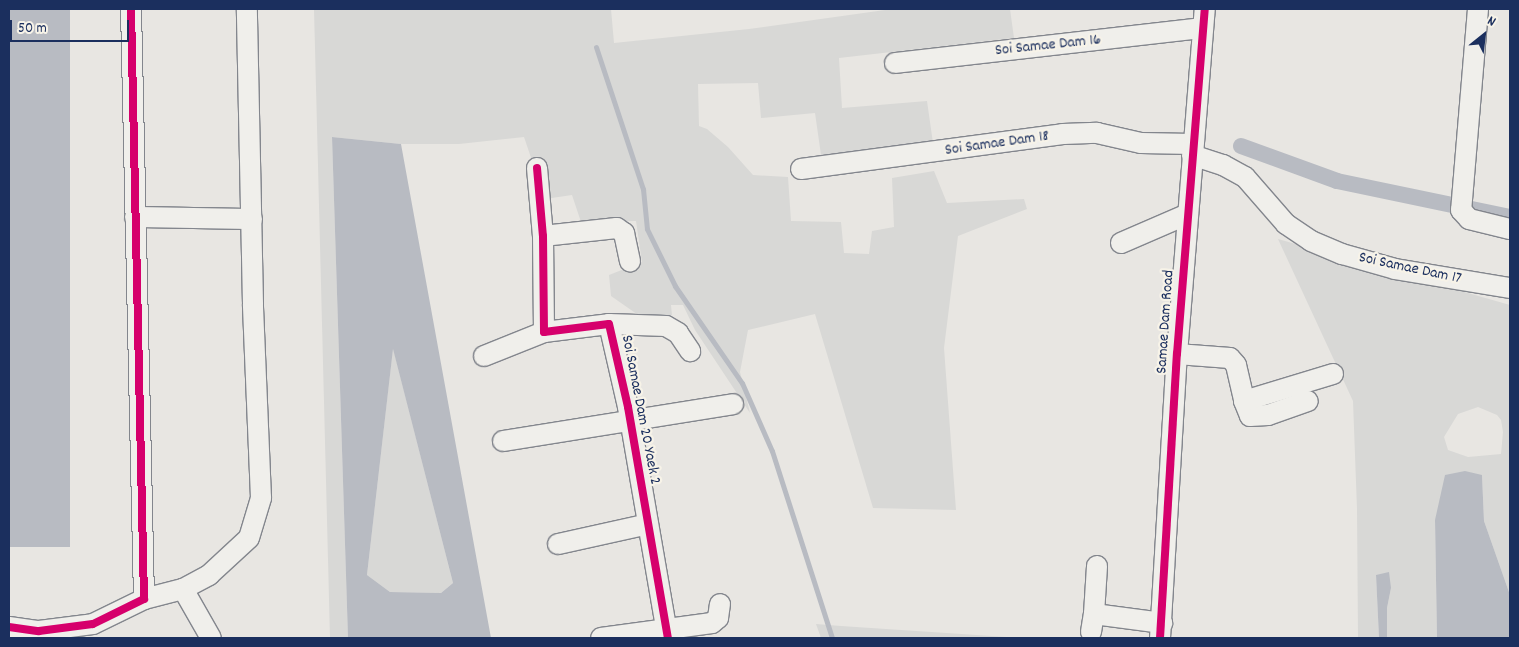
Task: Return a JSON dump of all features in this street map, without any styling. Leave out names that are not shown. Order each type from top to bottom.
[{"type":"street","points":[[131,9],[144,599]]},
{"type":"street","points":[[9,627],[39,631],[93,624],[144,599],[183,589],[209,575],[249,538],[261,498],[253,304],[247,9]]},
{"type":"street","points":[[1478,9],[1461,210],[1469,220],[1510,229]]},
{"type":"street","name":"Soi Samae Dam 16","points":[[895,63],[1204,18]]},
{"type":"street","name":"Samae Dam Road","points":[[1161,631],[1177,354],[1204,18]]},
{"type":"street","name":"Soi Samae Dam 18","points":[[801,169],[1062,134],[1097,133],[1141,143],[1193,150]]},
{"type":"street","name":"Soi Samae Dam 17","points":[[1193,150],[1245,177],[1286,224],[1311,240],[1342,254],[1395,269],[1510,288]]},
{"type":"street","points":[[536,168],[543,236],[544,332]]},
{"type":"street","points":[[1121,243],[1188,214]]},
{"type":"street","points":[[136,217],[252,219]]},
{"type":"street","points":[[543,236],[617,228],[624,233],[630,261]]},
{"type":"street","points":[[609,324],[666,326],[674,329],[690,350]]},
{"type":"street","name":"Soi Samae Dam 20 Yaek 2","points":[[484,356],[544,332],[609,324],[630,422],[667,633]]},
{"type":"street","points":[[1177,354],[1230,358],[1236,365],[1248,416],[1268,415],[1308,401]]},
{"type":"street","points":[[1244,401],[1333,374]]},
{"type":"street","points":[[503,441],[733,404]]},
{"type":"street","points":[[558,544],[648,524]]},
{"type":"street","points":[[1097,566],[1092,623],[1161,631]]},
{"type":"street","points":[[183,589],[211,638]]},
{"type":"street","points":[[601,638],[667,633],[712,623],[718,618],[720,604]]},
{"type":"shaded area","points":[[9,9],[70,9],[70,547],[9,547]]},
{"type":"shaded area","points":[[314,9],[611,9],[614,43],[749,29],[892,9],[1010,9],[1014,38],[839,58],[842,108],[927,101],[933,143],[821,155],[815,113],[761,118],[758,83],[698,84],[699,126],[707,129],[728,147],[753,175],[788,177],[791,221],[841,222],[844,253],[869,254],[872,231],[894,227],[892,178],[934,171],[947,203],[1024,199],[1027,209],[958,236],[944,348],[956,510],[873,508],[815,314],[748,330],[740,372],[750,413],[695,330],[683,305],[671,305],[672,315],[644,319],[611,296],[609,275],[642,262],[636,221],[581,222],[572,195],[545,199],[524,137],[459,144],[401,144],[332,137],[348,638],[330,638]]},
{"type":"shaded area","points":[[332,137],[401,144],[491,638],[348,638]],"holes":[[[393,349],[453,583],[441,593],[390,592],[367,575]]]},
{"type":"shaded area","points":[[1278,239],[1510,305],[1510,595],[1484,521],[1482,475],[1435,520],[1437,638],[1387,638],[1387,608],[1391,588],[1376,575],[1379,638],[1358,638],[1357,509],[1353,401]],"holes":[[[1478,407],[1497,415],[1501,420],[1503,432],[1501,454],[1468,457],[1448,450],[1444,437],[1458,414]]]},
{"type":"shaded area","points":[[393,348],[453,583],[441,593],[390,592],[367,575]]},
{"type":"shaded area","points":[[1465,471],[1482,475],[1484,521],[1510,595],[1510,638],[1437,638],[1435,520],[1445,475]]},
{"type":"shaded area","points":[[1389,572],[1391,588],[1387,608],[1387,638],[1379,638],[1376,575]]},
{"type":"shaded area","points":[[816,624],[841,626],[1020,638],[821,638]]},
{"type":"waterway","points":[[596,47],[643,189],[647,229],[675,286],[742,383],[772,451],[832,638]]},
{"type":"waterway","points":[[1241,146],[1337,181],[1510,217]]},
{"type":"cycle path","points":[[9,627],[39,631],[93,624],[144,599],[131,9]]},
{"type":"cycle path","points":[[1160,638],[1177,354],[1205,9]]},
{"type":"cycle path","points":[[537,168],[543,236],[544,332],[609,324],[628,407],[668,638]]}]
